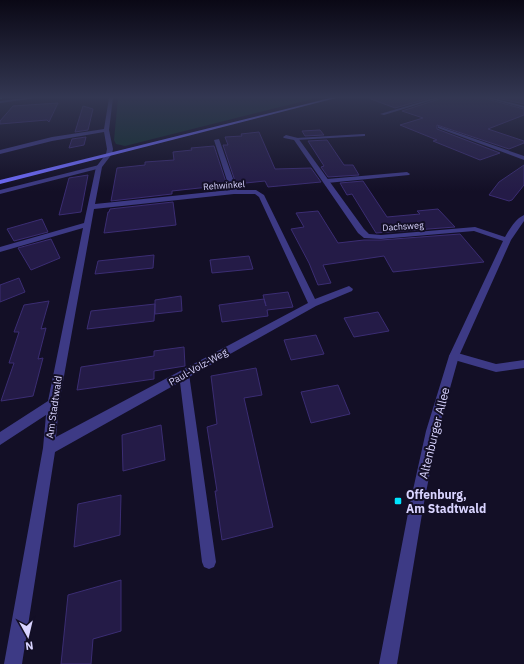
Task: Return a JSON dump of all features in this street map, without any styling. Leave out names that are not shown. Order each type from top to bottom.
[{"type":"main road","points":[[0,182],[209,129]]},
{"type":"street","points":[[445,129],[524,158]]},
{"type":"street","points":[[0,152],[52,139],[106,130],[110,149],[109,154]]},
{"type":"street","points":[[286,137],[296,139]]},
{"type":"street","name":"Dachsweg","points":[[296,139],[361,231],[367,236],[381,237],[475,229],[506,240]]},
{"type":"street","points":[[217,140],[234,192]]},
{"type":"street","name":"Am Stadtwald","points":[[13,664],[48,448],[53,404],[99,166],[109,154]]},
{"type":"street","name":"Rehwinkel","points":[[91,207],[234,192],[256,192],[262,196],[313,304]]},
{"type":"street","name":"Altenburger Allee","points":[[388,664],[416,508],[432,431],[454,356],[506,240],[524,217]]},
{"type":"street","points":[[0,250],[87,225]]},
{"type":"street","name":"Paul-Volz-Weg","points":[[48,448],[313,304],[349,289]]},
{"type":"street","points":[[0,439],[53,404]]},
{"type":"lane","points":[[296,139],[363,135]]},
{"type":"lane","points":[[0,192],[99,166]]},
{"type":"lane","points":[[327,181],[408,174]]},
{"type":"lane","points":[[454,356],[496,368],[524,364]]},
{"type":"lane","points":[[184,374],[209,562]]},
{"type":"green space","points":[[115,129],[193,129],[125,146],[116,144],[114,140]]},
{"type":"building","points":[[76,129],[88,129],[88,130],[75,132]]},
{"type":"building","points":[[410,129],[437,129],[500,153],[480,160],[433,141],[437,140]]},
{"type":"building","points":[[449,129],[488,129],[524,141],[524,143],[509,149]]},
{"type":"building","points":[[320,130],[324,135],[305,136],[302,131]]},
{"type":"building","points":[[259,132],[275,169],[311,168],[321,182],[268,187],[265,181],[236,184],[223,145],[228,145],[225,137],[242,136],[241,134]]},
{"type":"building","points":[[86,137],[84,145],[69,148],[72,139]]},
{"type":"building","points":[[327,140],[344,165],[353,165],[359,175],[328,177],[321,167],[324,166],[308,141]]},
{"type":"building","points":[[214,146],[227,185],[172,191],[172,194],[111,201],[117,168],[145,165],[145,162],[174,160],[173,152],[192,150],[191,148]]},
{"type":"building","points":[[524,165],[524,185],[512,200],[509,201],[489,195],[499,182]]},
{"type":"building","points":[[88,175],[81,212],[59,215],[69,178]]},
{"type":"building","points":[[363,181],[387,217],[420,214],[417,211],[438,209],[455,227],[376,233],[352,194],[347,195],[340,183]]},
{"type":"building","points":[[173,202],[176,225],[104,233],[108,212],[110,209]]},
{"type":"building","points":[[318,211],[338,243],[460,234],[484,262],[393,272],[384,256],[323,265],[331,283],[318,285],[309,263],[291,229],[304,227],[296,213]]},
{"type":"building","points":[[42,219],[48,232],[14,241],[7,229]]},
{"type":"building","points":[[51,239],[60,258],[31,270],[18,248]]},
{"type":"building","points":[[154,255],[153,268],[95,274],[98,261]]},
{"type":"building","points":[[249,256],[253,269],[212,273],[210,260]]},
{"type":"building","points":[[19,278],[25,292],[0,302],[0,285]]},
{"type":"building","points":[[288,292],[293,307],[267,310],[268,316],[222,322],[219,305],[264,299],[266,306],[263,295]]},
{"type":"building","points":[[181,296],[182,311],[155,314],[155,300]]},
{"type":"building","points":[[49,301],[41,329],[46,328],[38,359],[43,358],[33,396],[1,401],[14,363],[9,363],[19,332],[14,332],[24,305]]},
{"type":"building","points":[[155,304],[154,321],[87,329],[91,311]]},
{"type":"building","points":[[378,312],[389,331],[354,337],[344,318]]},
{"type":"building","points":[[316,335],[324,354],[291,360],[284,340]]},
{"type":"building","points":[[184,347],[185,366],[154,371],[154,379],[77,390],[81,367],[154,356],[154,351]]},
{"type":"building","points":[[256,368],[262,395],[244,398],[273,527],[222,540],[215,491],[217,491],[207,427],[217,424],[211,376]]},
{"type":"building","points":[[338,385],[350,414],[311,423],[301,392]]},
{"type":"building","points":[[161,425],[165,460],[123,471],[122,435]]},
{"type":"building","points":[[121,495],[120,535],[74,547],[78,504]]},
{"type":"building","points":[[121,580],[121,631],[93,639],[91,664],[61,664],[68,595]]},
{"type":"place","name":"Offenburg, Am Stadtwald","points":[[398,501]]}]
